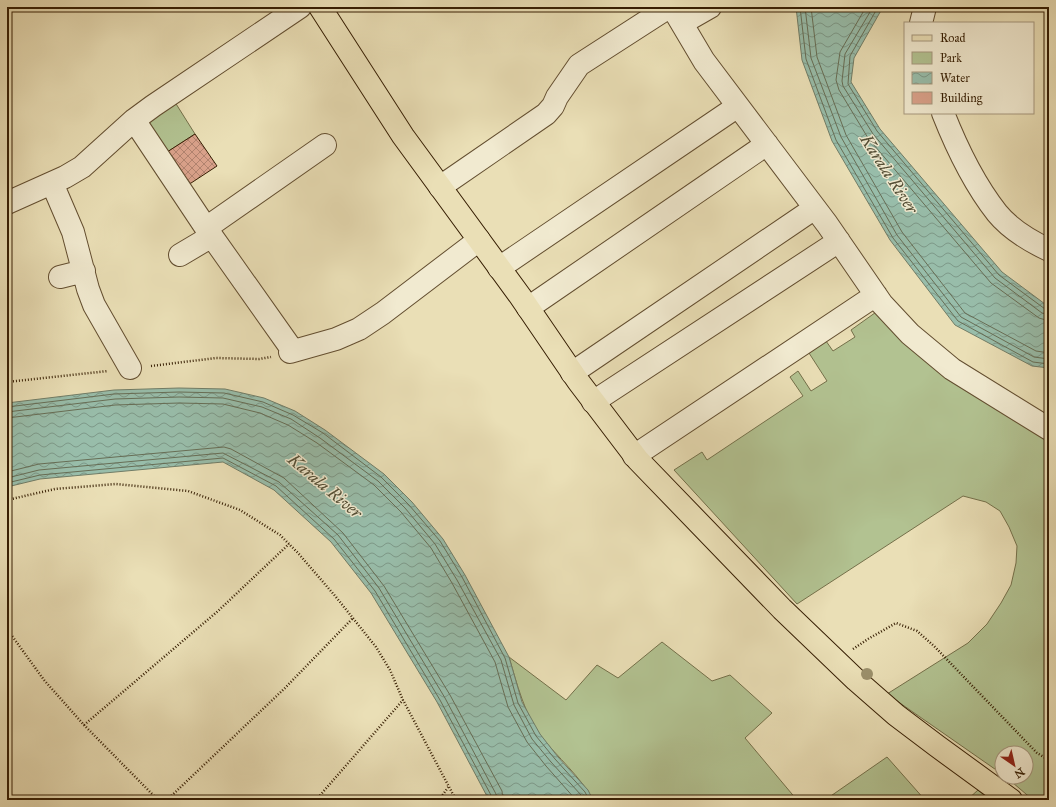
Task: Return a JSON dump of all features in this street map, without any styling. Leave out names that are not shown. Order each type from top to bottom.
[{"type":"main road","points":[[320,7],[399,130],[528,308],[572,373],[634,456],[782,609],[856,680],[896,715],[1011,800]]},
{"type":"street","points":[[7,203],[52,183],[82,167],[134,120],[153,106],[300,7]]},
{"type":"street","points":[[440,187],[546,114],[553,106],[557,97],[579,65],[674,12],[710,7]]},
{"type":"street","points":[[921,22],[925,7]]},
{"type":"street","points":[[674,12],[704,61],[815,208],[882,304],[910,334],[952,368],[1049,429]]},
{"type":"street","points":[[499,268],[738,106]]},
{"type":"street","points":[[943,114],[970,170],[997,213],[1010,226],[1049,250]]},
{"type":"street","points":[[134,120],[292,352],[336,339],[359,328],[384,313],[479,240]]},
{"type":"street","points":[[528,308],[767,144]]},
{"type":"street","points":[[180,255],[325,145]]},
{"type":"street","points":[[52,183],[73,232],[94,305],[130,368]]},
{"type":"street","points":[[572,373],[815,208]]},
{"type":"street","points":[[593,402],[839,241]]},
{"type":"street","points":[[60,277],[84,271]]},
{"type":"street","points":[[634,456],[876,295]]},
{"type":"path","points":[[7,500],[55,489],[116,484],[188,491],[240,510],[280,535],[336,596],[376,647],[390,670],[403,700],[456,800]]},
{"type":"path","points":[[84,725],[218,611],[289,544]]},
{"type":"path","points":[[167,800],[285,688],[353,618]]},
{"type":"path","points":[[836,661],[868,639],[896,624],[917,631],[934,646],[1037,753],[1049,760]]},
{"type":"path","points":[[7,629],[44,680],[84,725],[158,800]]},
{"type":"path","points":[[316,800],[403,700]]},
{"type":"path","points":[[439,800],[449,786]]},
{"type":"green space","points":[[173,99],[195,134],[164,154],[145,121]]},
{"type":"green space","points":[[879,310],[1049,435],[1049,800],[1033,800],[1015,785],[1034,785],[1034,745],[994,745],[994,768],[887,694],[968,643],[987,624],[1001,603],[1011,585],[1016,563],[1017,546],[1000,511],[986,502],[963,496],[797,604],[674,470],[702,452],[707,460],[803,396],[790,377],[798,371],[811,391],[827,381],[809,353],[826,341],[833,351],[855,337],[851,330]]},
{"type":"green space","points":[[662,642],[712,681],[730,675],[772,713],[745,738],[797,800],[593,800],[582,783],[547,744],[535,727],[522,698],[509,657],[566,700],[597,665],[618,678]]},
{"type":"green space","points":[[887,757],[925,800],[825,800]]},
{"type":"green space","points":[[978,790],[990,800],[967,800]]},
{"type":"water","name":"Karala River","points":[[796,7],[883,7],[854,58],[851,82],[880,129],[1002,272],[1049,307],[1049,368],[1032,366],[955,325],[890,240],[832,141],[802,60]]},
{"type":"water","name":"Karala River","points":[[179,388],[225,389],[264,398],[295,411],[325,430],[384,474],[412,502],[443,539],[465,575],[509,657],[522,702],[540,734],[558,757],[588,790],[593,800],[489,800],[437,702],[371,593],[331,542],[274,490],[223,462],[40,479],[7,487],[7,403],[114,390]]},
{"type":"building","points":[[195,134],[217,166],[185,187],[164,154]]}]
